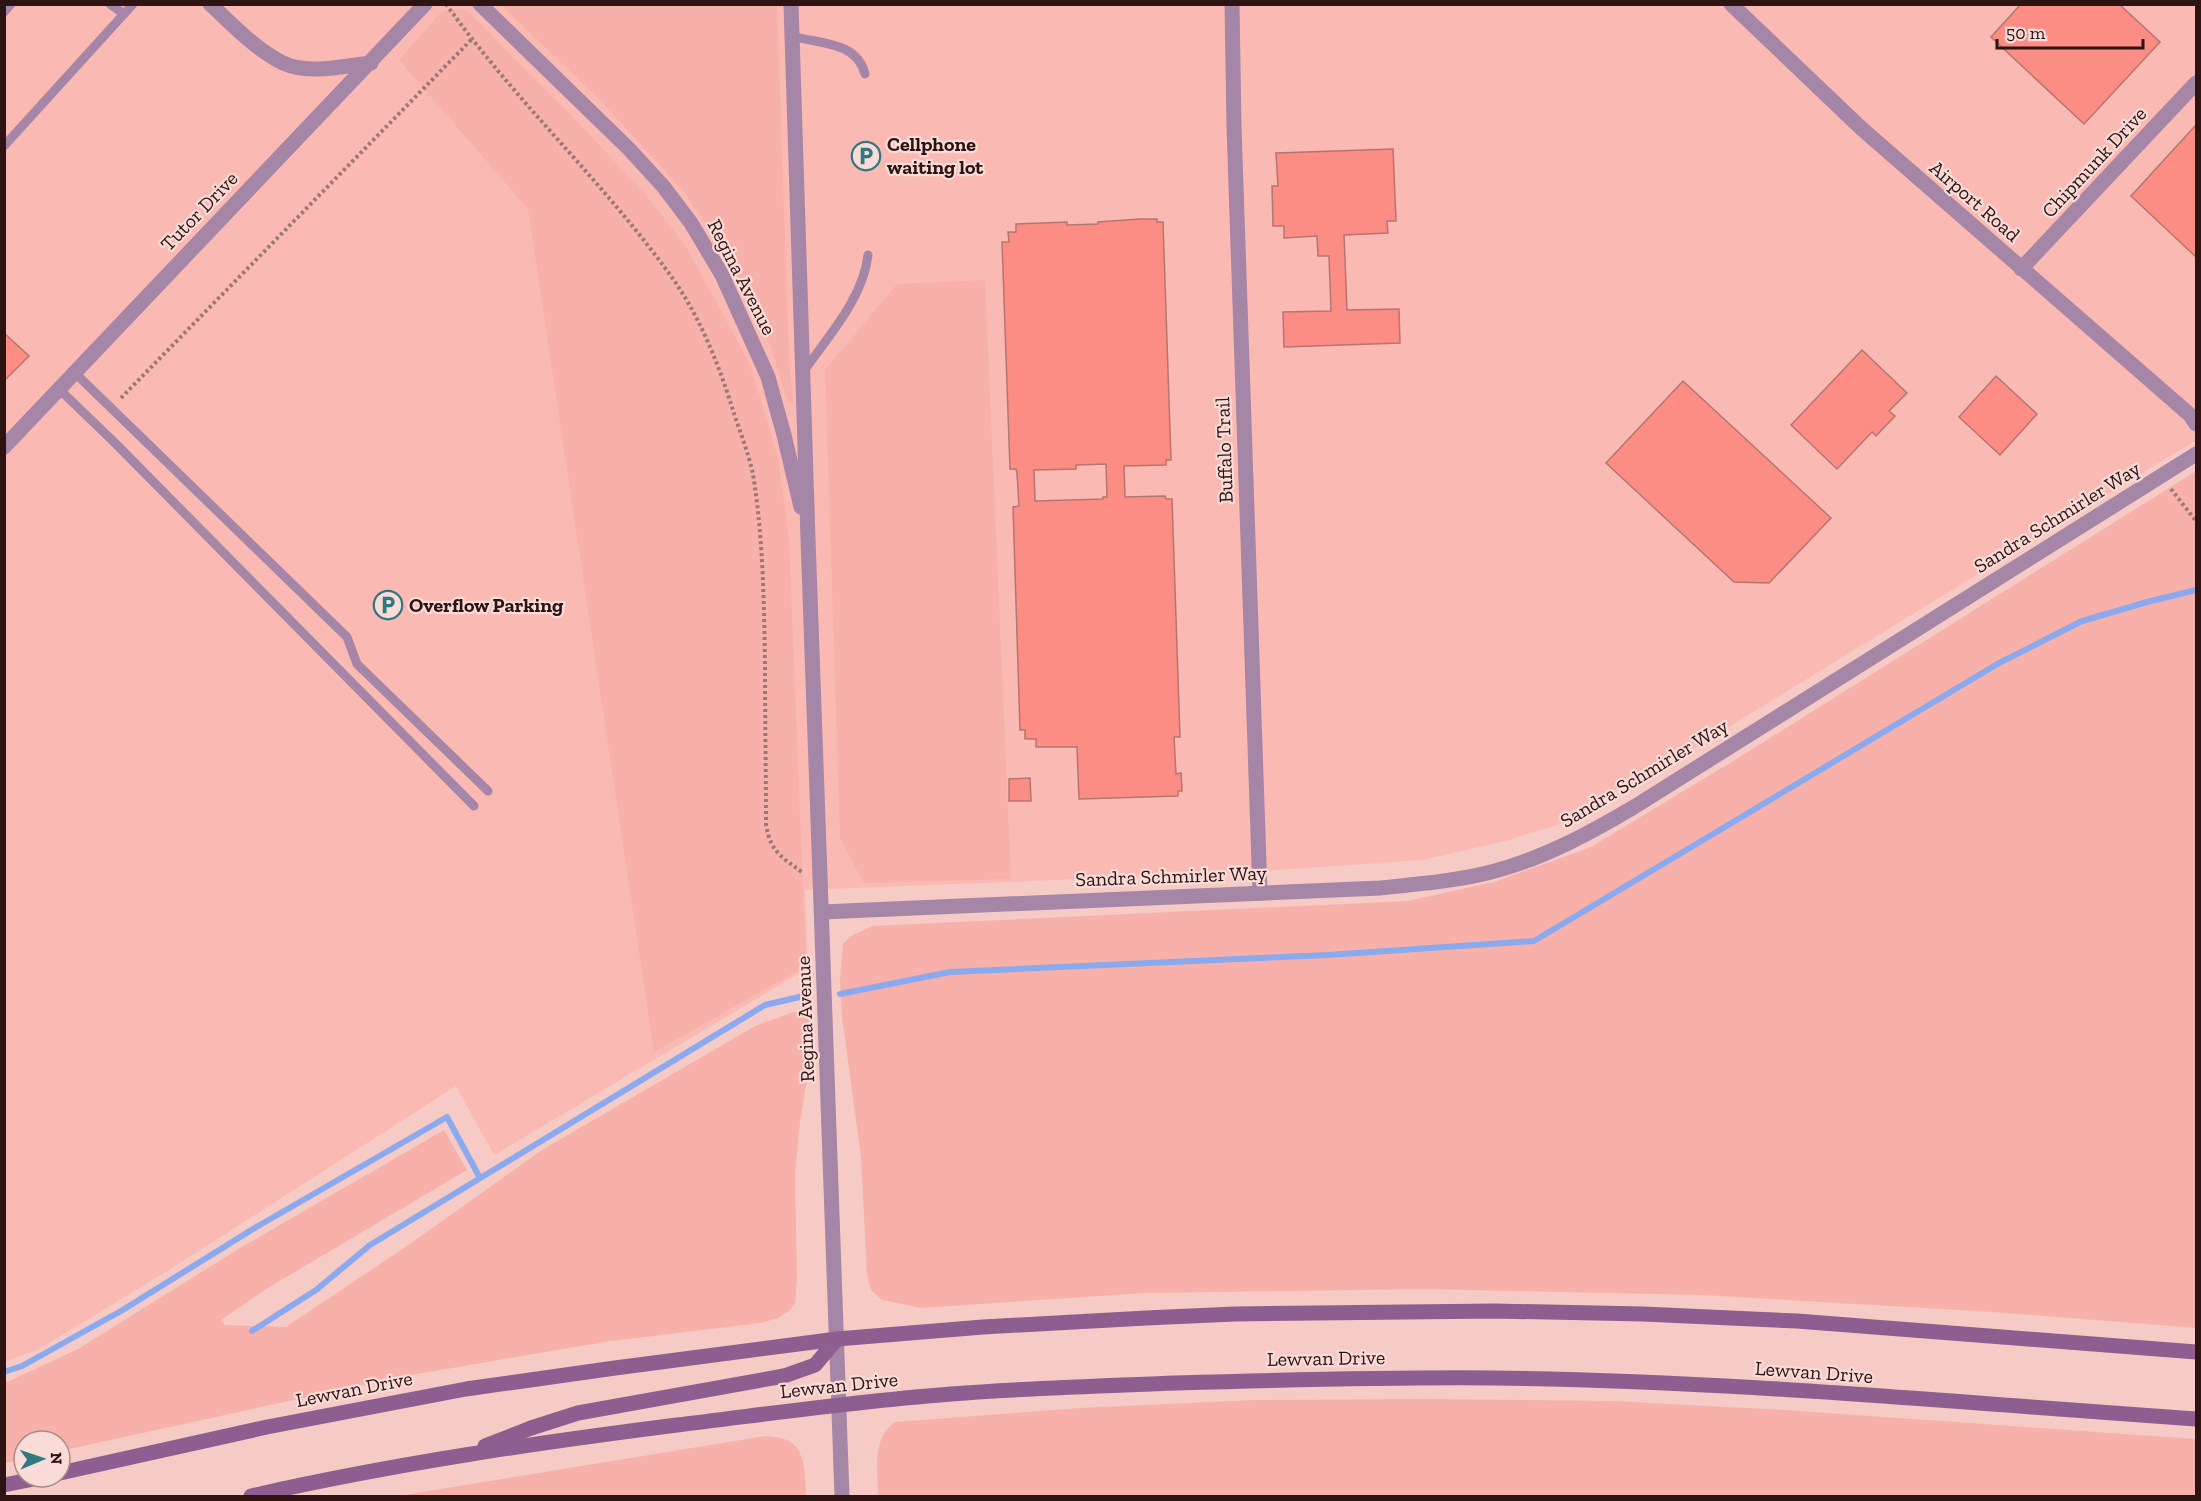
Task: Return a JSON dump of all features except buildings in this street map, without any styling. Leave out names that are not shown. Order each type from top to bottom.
[{"type":"main road","name":"Lewvan Drive","points":[[72,1470],[267,1427],[466,1389],[837,1339],[995,1326],[1212,1315],[1495,1311],[1643,1314],[1797,1321],[2196,1352]]},
{"type":"main road","name":"Lewvan Drive","points":[[460,1456],[531,1428],[578,1413],[784,1376],[815,1365],[837,1339]]},
{"type":"main road","name":"Lewvan Drive","points":[[251,1497],[460,1456],[627,1432],[839,1405],[950,1394],[1073,1387],[1319,1378],[1493,1378],[1638,1382],[2196,1419]]},
{"type":"street","points":[[210,4],[258,46],[284,63],[315,68],[371,63]]},
{"type":"street","name":"Tutor Drive","points":[[4,447],[425,4]]},
{"type":"street","name":"Regina Avenue","points":[[480,4],[629,149],[663,186],[691,223],[722,274],[768,377],[808,539]]},
{"type":"street","name":"Regina Avenue","points":[[791,4],[842,1497]]},
{"type":"street","name":"Buffalo Trail","points":[[1232,4],[1234,139],[1260,893]]},
{"type":"street","name":"Airport Road","points":[[1731,4],[1771,45],[1861,128],[2190,415],[2196,424]]},
{"type":"street","name":"Chipmunk Drive","points":[[2021,269],[2196,83]]},
{"type":"street","name":"Sandra Schmirler Way","points":[[822,912],[1380,888],[1440,882],[1496,871],[1546,853],[1592,832],[2196,454]]},
{"type":"lane","points":[[4,12],[11,4]]},
{"type":"lane","points":[[110,4],[124,14]]},
{"type":"lane","points":[[4,146],[133,4]]},
{"type":"lane","points":[[792,36],[846,48],[859,59],[865,74]]},
{"type":"lane","points":[[804,371],[850,305],[863,275],[868,255]]},
{"type":"lane","points":[[74,372],[348,638],[357,664],[488,791]]},
{"type":"lane","points":[[59,389],[474,806]]},
{"type":"path","points":[[446,4],[472,39],[608,197],[672,279],[694,313],[711,351],[752,472],[760,528],[764,608],[768,837],[773,848],[807,876],[821,876]]},
{"type":"path","points":[[112,407],[472,39]]},
{"type":"path","points":[[2161,476],[2196,521]]},
{"type":"shaded area","points":[[5,5],[2196,5],[2196,440],[1698,746],[1603,796],[1563,823],[1505,841],[1422,860],[1250,872],[805,890],[808,968],[494,1155],[456,1086],[180,1263],[39,1349],[5,1362]]},
{"type":"shaded area","points":[[501,5],[777,5],[789,357],[793,404],[787,400],[770,345],[724,251],[685,193],[599,99]]},
{"type":"shaded area","points":[[466,9],[645,194],[685,245],[750,364],[778,458],[789,539],[806,966],[654,1052],[528,209],[399,60],[443,10]]},
{"type":"shaded area","points":[[985,280],[1011,879],[864,883],[840,838],[825,370],[897,284]]},
{"type":"shaded area","points":[[2196,471],[2196,1328],[1993,1312],[1703,1295],[1424,1289],[1144,1293],[921,1308],[882,1300],[871,1290],[867,1274],[861,1157],[842,1017],[840,980],[843,944],[851,936],[872,926],[1408,901],[1494,882],[1591,847],[1743,755]]},
{"type":"shaded area","points":[[809,1007],[807,1078],[795,1174],[797,1279],[795,1303],[789,1311],[778,1318],[760,1323],[604,1342],[394,1378],[72,1448],[72,1429],[12,1429],[12,1462],[5,1463],[5,1383],[78,1349],[240,1248],[444,1130],[467,1170],[266,1289],[221,1320],[225,1325],[286,1327],[407,1246],[542,1150],[757,1025]]},
{"type":"shaded area","points":[[1255,1400],[1612,1401],[1785,1410],[2196,1439],[2196,1496],[878,1496],[879,1446],[887,1429],[895,1422],[1080,1408]]},
{"type":"shaded area","points":[[765,1436],[784,1439],[797,1448],[805,1471],[806,1496],[398,1496]]},
{"type":"waterway","points":[[840,994],[950,972],[1328,955],[1534,941],[1999,663],[2082,621],[2196,590]]},
{"type":"waterway","points":[[252,1331],[316,1290],[370,1245],[765,1005],[808,995]]},
{"type":"waterway","points":[[4,1372],[22,1366],[121,1311],[253,1229],[447,1117],[480,1178]]},
{"type":"place","name":"Cellphone waiting lot","points":[[866,156]]},
{"type":"place","name":"Overflow Parking","points":[[388,605]]}]
